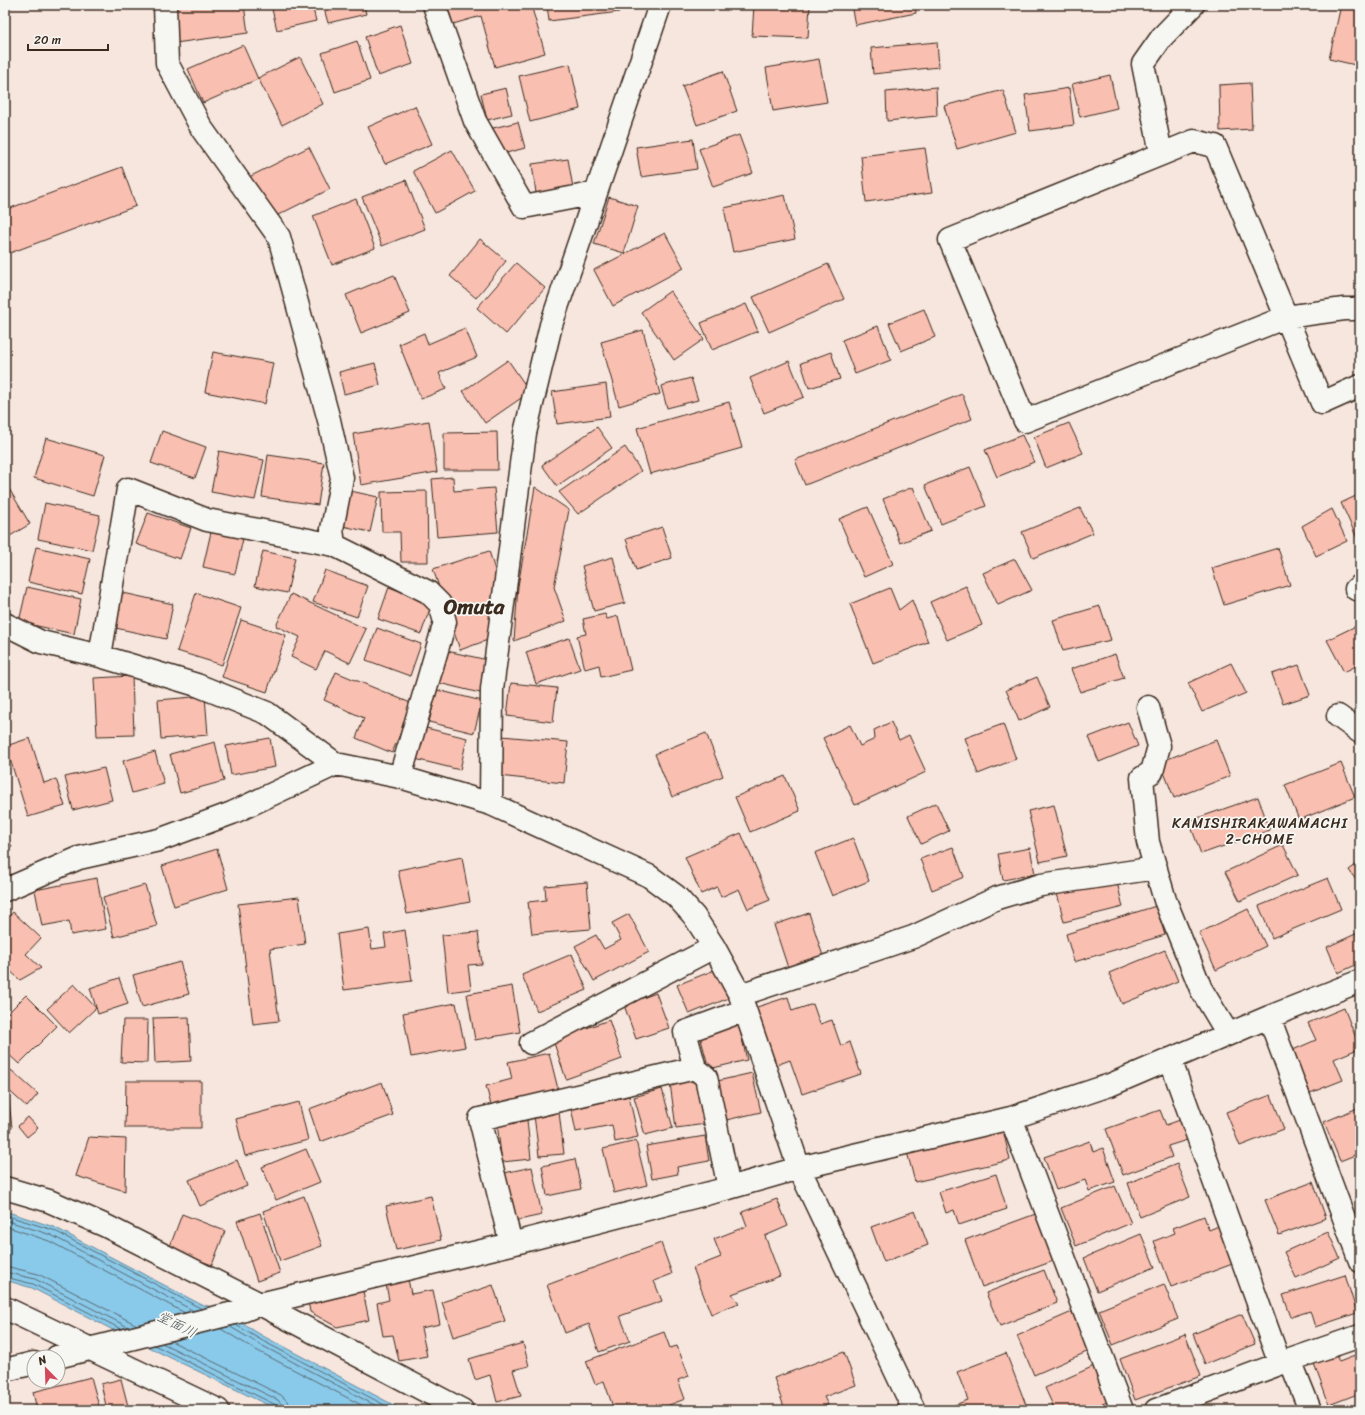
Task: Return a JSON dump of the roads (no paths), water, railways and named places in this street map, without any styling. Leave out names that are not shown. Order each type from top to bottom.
[{"type":"street","points":[[165,5],[167,64],[202,129],[279,237],[329,420],[342,478],[332,529],[334,545]]},
{"type":"street","points":[[434,5],[475,121],[524,207],[596,193]]},
{"type":"street","points":[[491,804],[492,689],[525,433],[551,325],[660,5]]},
{"type":"street","points":[[1161,153],[1143,64],[1162,37],[1193,5]]},
{"type":"street","points":[[1360,309],[1344,309],[1286,317],[1025,421],[950,240],[1161,153],[1194,141],[1215,146],[1286,317],[1322,403],[1360,386]]},
{"type":"street","points":[[100,656],[128,489],[207,520],[334,545],[428,592],[440,604],[446,622],[400,777]]},
{"type":"street","points":[[5,624],[41,642],[100,656],[197,685],[267,713],[336,764],[400,777],[491,804],[649,876],[676,896],[690,911],[714,948],[742,1003],[799,1168],[914,1410]]},
{"type":"street","points":[[1148,707],[1159,746],[1152,772],[1142,778],[1148,842],[1165,900],[1201,989],[1228,1034]]},
{"type":"street","points":[[1338,716],[1360,732]]},
{"type":"street","points":[[5,890],[79,858],[159,840],[232,813],[336,764]]},
{"type":"street","points":[[729,1188],[706,1077],[695,1068],[685,1032],[742,1003],[913,937],[997,898],[1041,885],[1156,868]]},
{"type":"street","points":[[531,1043],[714,948]]},
{"type":"street","points":[[66,1355],[511,1244],[729,1188],[799,1168],[1011,1118],[1110,1085],[1268,1017],[1360,981]]},
{"type":"street","points":[[1268,1017],[1360,1261]]},
{"type":"street","points":[[1170,1059],[1285,1362],[1310,1410]]},
{"type":"street","points":[[511,1244],[480,1120],[695,1068]]},
{"type":"street","points":[[1011,1118],[1122,1410]]},
{"type":"street","points":[[5,1188],[49,1201],[106,1226],[251,1308],[462,1410]]},
{"type":"street","points":[[5,1308],[99,1346],[218,1410]]},
{"type":"street","points":[[1156,1410],[1360,1336]]},
{"type":"street","points":[[5,1370],[26,1365]]},
{"type":"water","name":"堂面川","points":[[5,1211],[54,1227],[202,1305],[215,1307],[263,1336],[403,1410],[278,1410],[111,1329],[32,1288],[5,1280]]},
{"type":"district","name":"Omuta","points":[[474,607]]},
{"type":"district","name":"KAMISHIRAKAWAMACHI 2-CHOME","points":[[1260,832]]}]
